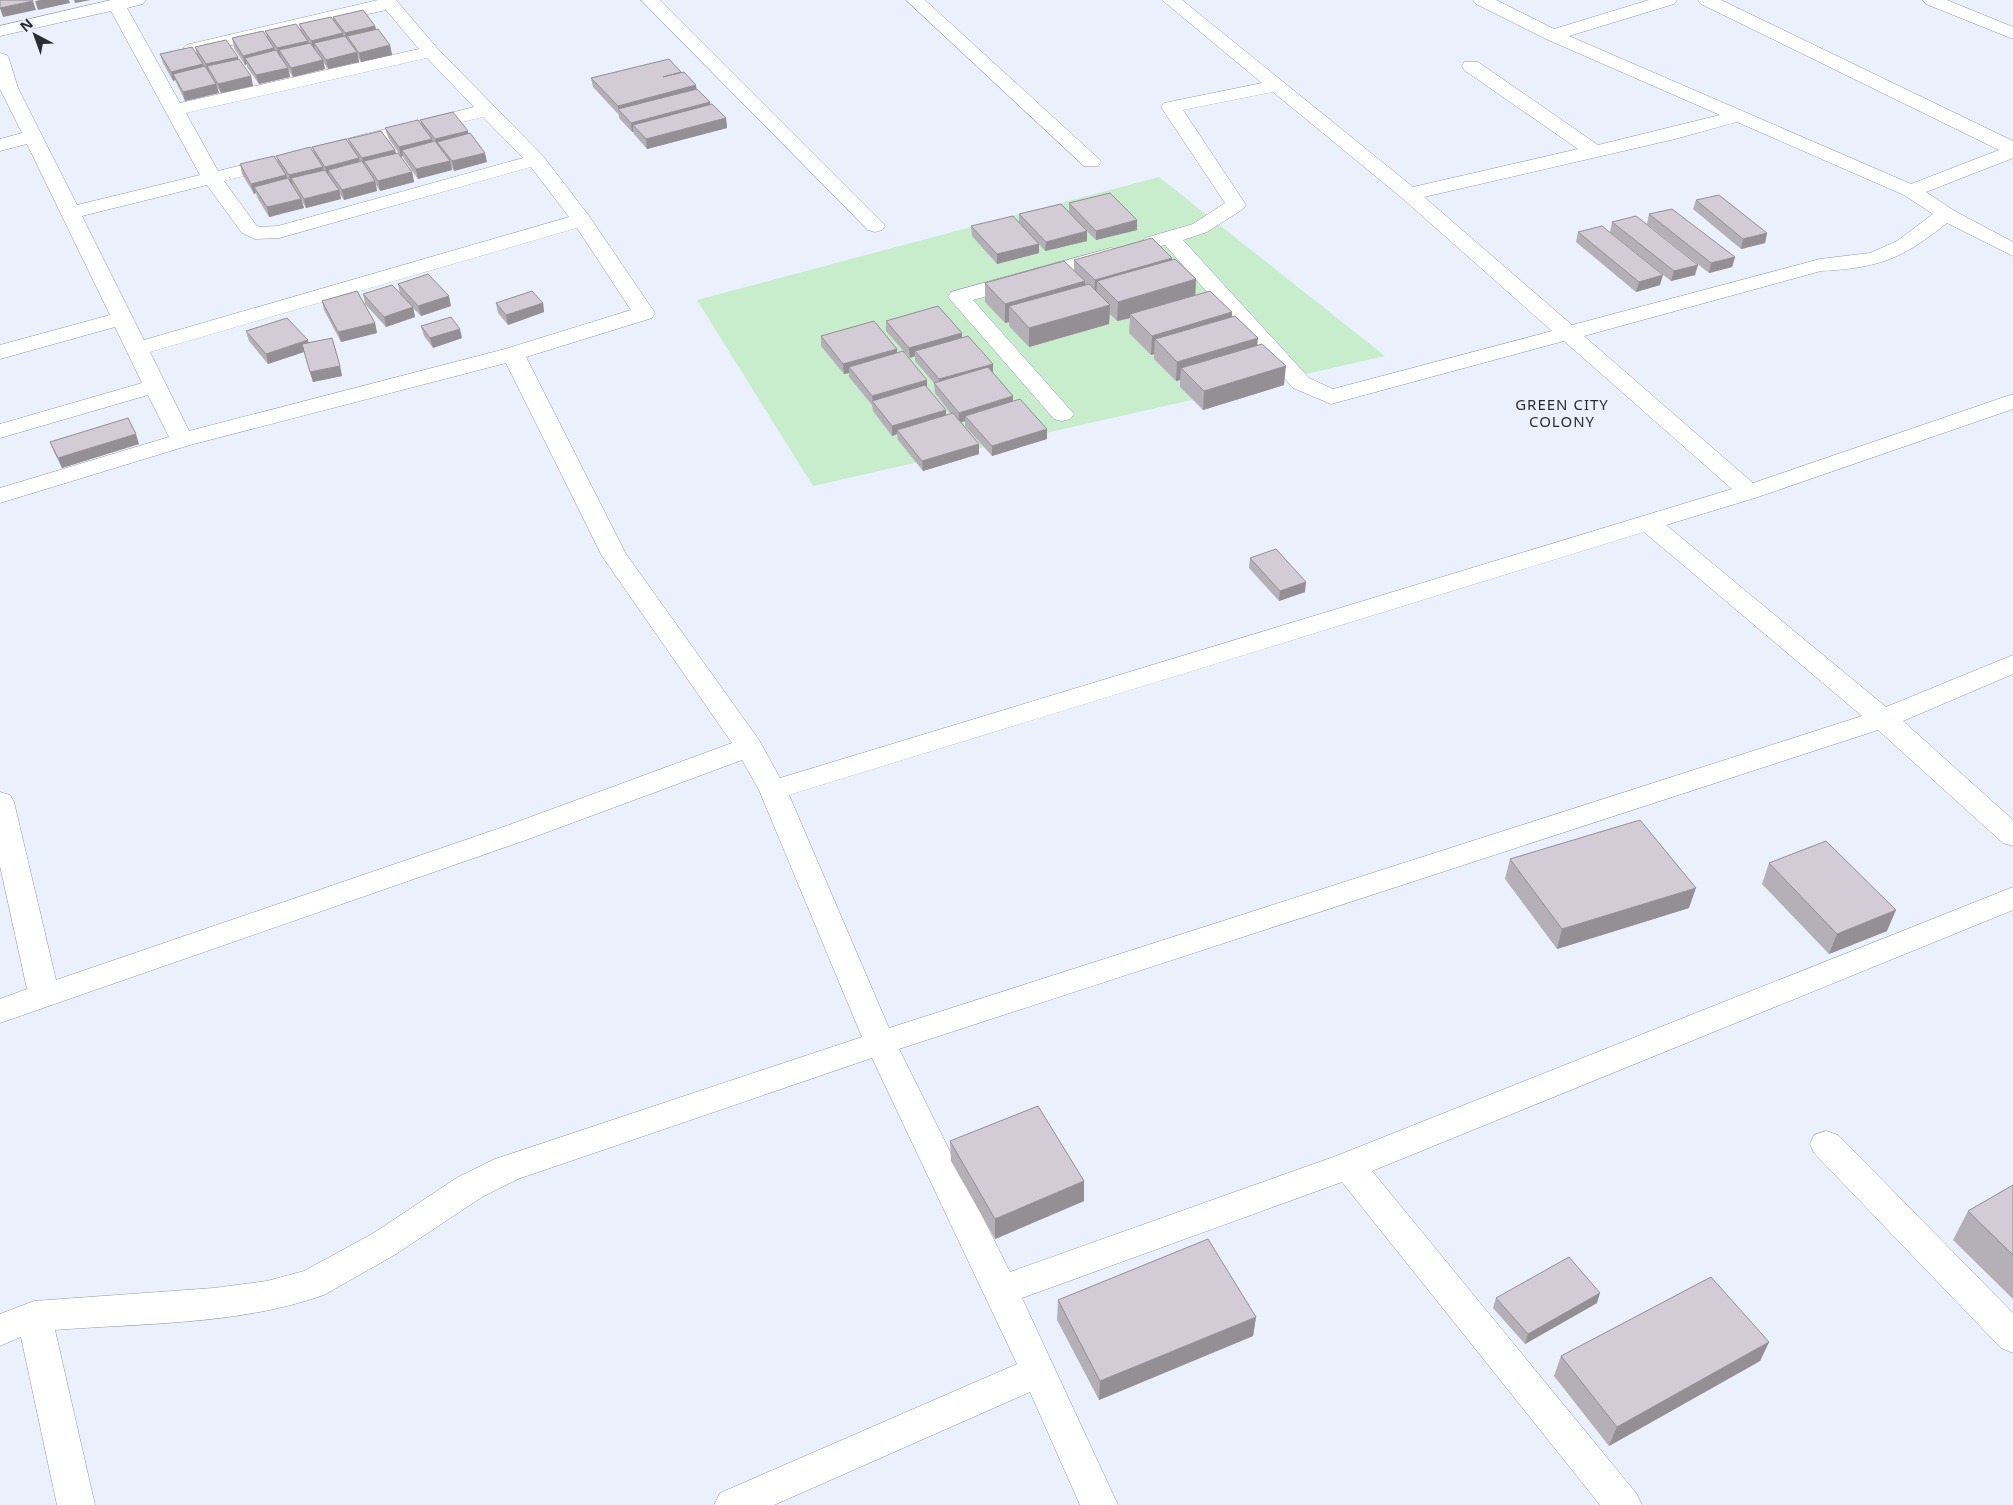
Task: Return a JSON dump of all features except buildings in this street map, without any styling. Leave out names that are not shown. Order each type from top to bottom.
[{"type":"street","points":[[0,31],[136,0]]},
{"type":"street","points":[[650,0],[875,226]]},
{"type":"street","points":[[915,0],[1091,162]]},
{"type":"street","points":[[1171,0],[1408,194],[1749,492]]},
{"type":"street","points":[[1482,0],[1552,34],[1911,191],[1946,214],[2013,250]]},
{"type":"street","points":[[1552,34],[1668,0]]},
{"type":"street","points":[[1707,0],[2013,150]]},
{"type":"street","points":[[1932,0],[2013,34]]},
{"type":"street","points":[[0,496],[182,440],[512,354],[644,314],[582,220],[536,160],[430,52],[389,2],[146,60]]},
{"type":"street","points":[[116,4],[211,177],[249,229],[255,233],[266,234],[536,160]]},
{"type":"street","points":[[175,110],[430,52]]},
{"type":"street","points":[[0,59],[5,89],[34,136],[182,440]]},
{"type":"street","points":[[1471,66],[1594,151]]},
{"type":"street","points":[[1062,414],[959,297],[1200,228],[1236,205],[1171,107],[1276,86]]},
{"type":"street","points":[[71,213],[487,110]]},
{"type":"street","points":[[1408,194],[1674,133],[1738,116]]},
{"type":"street","points":[[0,144],[34,136]]},
{"type":"street","points":[[1911,191],[2013,150]]},
{"type":"street","points":[[1168,238],[1302,384],[1331,397],[1820,265],[1852,263],[1879,258],[1905,245],[1946,214]]},
{"type":"street","points":[[137,349],[582,220]]},
{"type":"street","points":[[0,351],[122,318]]},
{"type":"street","points":[[512,354],[614,556],[750,747],[773,790],[880,1043],[1000,1290],[1099,1505]]},
{"type":"street","points":[[0,431],[155,386]]},
{"type":"street","points":[[773,790],[1749,492],[2013,401]]},
{"type":"street","points":[[1648,523],[1883,719],[2013,836]]},
{"type":"street","points":[[0,1330],[34,1316],[214,1303],[267,1296],[312,1284],[384,1244],[470,1187],[507,1169],[880,1043],[1883,719],[2013,664]]},
{"type":"street","points":[[0,1012],[516,833],[750,747]]},
{"type":"street","points":[[0,802],[44,996]]},
{"type":"street","points":[[1000,1290],[1348,1166],[2013,898]]},
{"type":"street","points":[[1826,1144],[2013,1337]]},
{"type":"street","points":[[1348,1166],[1623,1505]]},
{"type":"street","points":[[34,1316],[76,1505]]},
{"type":"street","points":[[733,1505],[1038,1372]]},
{"type":"green space","points":[[1159,177],[1385,356],[813,486],[697,300]]},
{"type":"district","name":"GREEN CITY COLONY","points":[[1562,414]]}]
